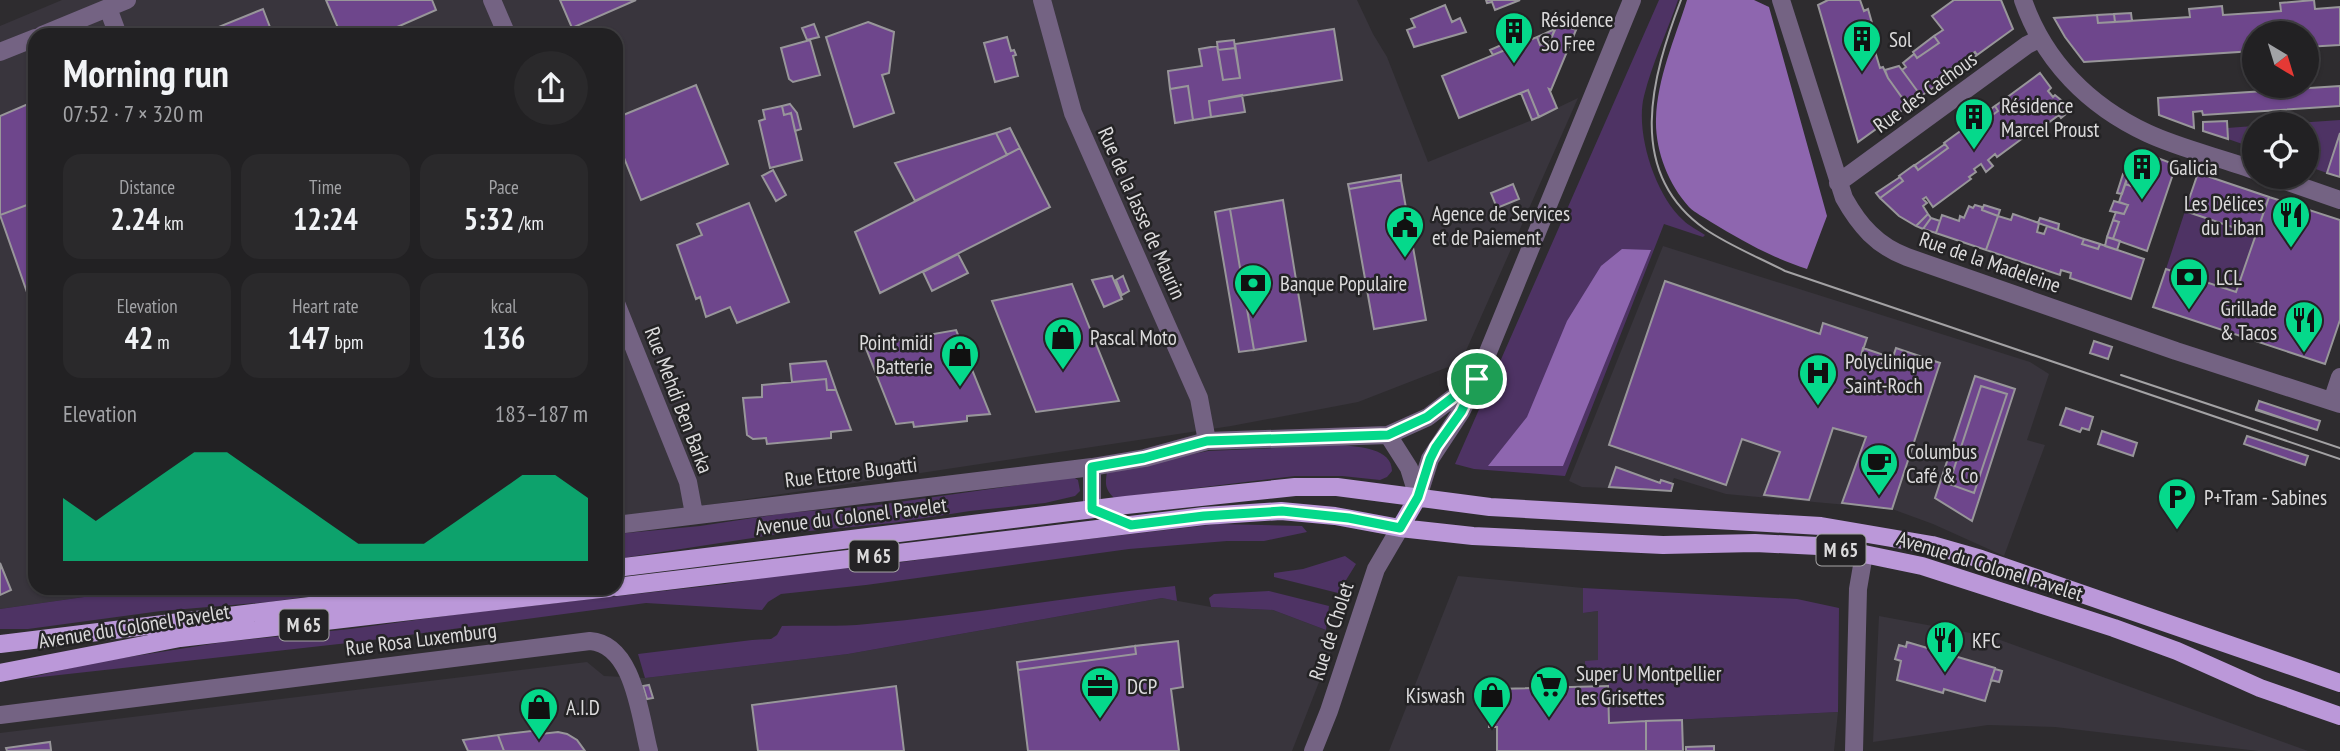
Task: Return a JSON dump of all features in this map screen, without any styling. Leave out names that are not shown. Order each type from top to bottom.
[{"type":"main road","name":"Avenue du Colonel Pavelet","points":[[623,567],[1092,509],[1295,487],[1337,486],[1490,507],[1792,523],[1878,534],[1981,559],[2340,683]]},
{"type":"main road","points":[[1400,528],[1418,497]]},
{"type":"main road","name":"Avenue du Colonel Pavelet","points":[[1092,509],[1131,525]]},
{"type":"main road","name":"Avenue du Colonel Pavelet","points":[[623,586],[1204,516],[1282,511],[1473,536],[1650,544],[1755,543],[1818,547],[1922,566],[2114,628],[2177,651],[2260,688],[2340,716]]},
{"type":"main road","name":"Avenue du Colonel Pavelet","points":[[0,643],[398,595]]},
{"type":"main road","name":"Avenue du Colonel Pavelet","points":[[0,673],[180,639],[551,595]]},
{"type":"street","points":[[59,28],[127,0]]},
{"type":"street","points":[[492,0],[504,28]]},
{"type":"street","name":"Rue de la Jasse de Maurin","points":[[1042,0],[1073,113],[1199,398],[1207,441]]},
{"type":"street","points":[[1418,497],[1430,459],[1461,412],[1477,379],[1632,0]]},
{"type":"street","name":"Rue de la Madeleine","points":[[1781,0],[1843,198],[1856,219],[1870,234],[1899,254],[2176,351],[2336,402]]},
{"type":"street","points":[[2023,0],[2039,39],[2070,79],[2086,94],[2121,120],[2149,134],[2242,166]]},
{"type":"street","points":[[108,8],[115,28]]},
{"type":"street","name":"Rue des Cachous","points":[[1838,183],[2027,45],[2039,39]]},
{"type":"street","points":[[0,52],[28,41]]},
{"type":"street","points":[[2308,189],[2340,200]]},
{"type":"street","name":"Rue Mehdi Ben Barka","points":[[623,320],[688,482],[694,514]]},
{"type":"street","points":[[2336,402],[2340,377]]},
{"type":"street","points":[[1418,497],[1409,468],[1388,435],[1427,417],[1477,379]]},
{"type":"street","name":"Rue Ettore Bugatti","points":[[623,524],[1092,467],[1144,458],[1207,441],[1388,435]]},
{"type":"street","points":[[1092,467],[1092,509]]},
{"type":"street","name":"Rue de Cholet","points":[[1313,751],[1376,569],[1400,528]]},
{"type":"street","points":[[1854,751],[1858,589],[1864,554]]},
{"type":"street","name":"Rue Rosa Luxemburg","points":[[0,715],[590,641],[608,646],[628,671],[649,751]]},
{"type":"shaded area","points":[[62,0],[1357,0],[1387,57],[1428,162],[1532,120],[1578,98],[1461,362],[1358,402],[1231,426],[623,518],[623,28],[28,28],[28,595],[98,595],[0,609],[0,26]]},
{"type":"shaded area","points":[[1659,0],[1678,0],[1644,96],[1642,127],[1645,144],[1656,179],[1673,209],[1685,222],[1705,235],[1703,237],[1664,224],[1565,476],[1474,469],[1455,464]]},
{"type":"shaded area","points":[[1687,0],[1754,0],[1769,7],[1827,216],[1807,269],[1734,236],[1697,213],[1682,198],[1664,166],[1656,131],[1657,104],[1667,59]]},
{"type":"shaded area","points":[[2340,120],[2340,133],[2327,173],[2319,170],[2319,121]]},
{"type":"shaded area","points":[[2242,127],[2242,144],[2228,139],[2227,128]]},
{"type":"shaded area","points":[[2185,211],[2256,235],[2236,292],[2166,269]]},
{"type":"shaded area","name":"Polyclinique Saint-Roch","points":[[1663,246],[2030,362],[2049,374],[2027,440],[2045,445],[2004,556],[1892,509],[1726,494],[1674,478],[1669,490],[1582,487],[1569,481]]},
{"type":"shaded area","points":[[1622,249],[1651,250],[1563,466],[1488,466],[1527,417],[1567,321],[1601,266]]},
{"type":"shaded area","points":[[1342,445],[1381,453],[1391,463],[1392,471],[1380,480],[1342,476],[1295,476],[1114,498],[1106,486],[1107,472],[1208,451]]},
{"type":"shaded area","points":[[1073,477],[1078,480],[1080,491],[1075,496],[1045,503],[893,523],[778,534],[623,558],[623,533],[700,526],[786,513],[878,505]]},
{"type":"shaded area","points":[[1218,524],[1302,526],[1307,532],[1264,541],[1227,541],[1129,549],[781,594],[768,602],[762,610],[646,603],[357,642],[23,679],[97,662],[224,642]]},
{"type":"shaded area","points":[[1345,556],[1356,564],[1338,593],[1274,577],[1274,573],[1303,569]]},
{"type":"shaded area","points":[[1458,576],[1583,588],[1583,613],[1598,611],[1598,660],[1585,677],[1608,677],[1609,723],[1838,712],[1834,751],[1389,751]]},
{"type":"shaded area","points":[[1175,586],[1177,601],[1162,598],[848,654],[645,678],[638,654],[771,639],[782,626],[906,620]]},
{"type":"shaded area","points":[[1583,588],[1797,599],[1839,608],[1838,712],[1609,723],[1608,678],[1585,678],[1585,661],[1598,660],[1598,611],[1583,613]]},
{"type":"shaded area","points":[[1269,591],[1329,606],[1326,630],[1273,610],[1211,607],[1209,598],[1214,594]]},
{"type":"shaded area","points":[[98,595],[318,595],[161,611],[28,629],[0,629],[0,609]]},
{"type":"shaded area","points":[[1162,598],[1211,607],[1273,610],[1326,630],[1332,649],[1292,751],[0,751],[0,733],[587,662],[604,676],[645,678],[848,654]]},
{"type":"shaded area","points":[[1879,616],[1992,637],[2308,751],[2258,751],[2055,727],[1988,725],[1873,742]]},
{"type":"building","points":[[326,0],[432,0],[436,10],[395,28],[338,28]]},
{"type":"building","points":[[560,0],[636,0],[572,28]]},
{"type":"building","points":[[1486,0],[1520,0],[1495,10],[1492,2],[1487,3]]},
{"type":"building","name":"Sol","points":[[1828,0],[1860,0],[1864,11],[1868,9],[1876,37],[1871,38],[1880,68],[1883,67],[1908,106],[1858,142],[1818,5]]},
{"type":"building","name":"Sol","points":[[1954,0],[2001,0],[2013,29],[1934,81],[1937,85],[1921,96],[1902,70],[1906,67],[1903,63],[1914,54],[1917,58],[1939,43],[1934,36],[1943,30],[1932,16]]},
{"type":"building","points":[[2314,0],[2315,9],[2340,7],[2340,45],[2319,46],[2319,21],[2242,21],[2242,52],[2084,62],[2054,18],[2097,15],[2098,23],[2190,17],[2189,9],[2222,6],[2223,15],[2269,12],[2281,11],[2280,3]]},
{"type":"building","points":[[1445,5],[1452,22],[1460,18],[1466,32],[1414,47],[1407,30],[1415,27],[1411,19]]},
{"type":"building","points":[[263,9],[270,28],[216,28]]},
{"type":"building","points":[[2131,13],[2132,21],[2115,22],[2114,14]]},
{"type":"building","points":[[2114,14],[2115,22],[2098,23],[2097,15]]},
{"type":"building","points":[[1573,16],[1581,20],[1576,30],[1558,23]]},
{"type":"building","points":[[868,22],[894,32],[889,73],[882,75],[894,113],[854,127],[826,37]]},
{"type":"building","name":"Résidence So Free","points":[[1558,23],[1576,30],[1551,90],[1549,89],[1557,108],[1539,117],[1528,90],[1459,118],[1442,76],[1537,37],[1540,45],[1550,41]]},
{"type":"building","points":[[814,24],[819,37],[807,40],[802,28]]},
{"type":"building","points":[[1334,29],[1342,80],[1209,101],[1211,117],[1193,120],[1188,86],[1170,89],[1168,71],[1202,66],[1199,49],[1217,46],[1223,80],[1240,78],[1235,44]]},
{"type":"building","points":[[1555,29],[1550,41],[1540,45],[1537,37]]},
{"type":"building","points":[[1934,36],[1939,43],[1917,58],[1913,52]]},
{"type":"building","points":[[1007,37],[1011,51],[1014,50],[1016,55],[1013,56],[1018,76],[995,82],[984,43]]},
{"type":"building","points":[[810,40],[820,75],[793,82],[789,79],[781,48]]},
{"type":"building","points":[[1234,40],[1235,48],[1218,50],[1217,42]]},
{"type":"building","points":[[1508,42],[1510,48],[1493,55],[1490,50]]},
{"type":"building","points":[[1235,48],[1240,78],[1223,80],[1218,50]]},
{"type":"building","points":[[1975,52],[1977,55],[1937,85],[1934,81]]},
{"type":"building","points":[[1899,66],[1921,96],[1908,106],[1885,70]]},
{"type":"building","name":"Résidence Marcel Proust","points":[[2040,73],[2051,88],[2048,91],[2053,97],[2055,95],[2072,109],[2061,118],[2059,115],[1997,157],[1995,154],[1988,160],[1993,166],[1986,172],[1981,164],[1974,169],[1976,172],[1969,177],[1971,179],[1933,207],[1926,197],[1923,199],[1927,203],[1923,206],[1928,214],[1916,226],[1899,216],[1880,198],[1903,181],[1899,176],[1914,165],[1918,170],[1948,148],[1944,143],[1966,127],[1969,132],[1998,111],[1995,106]]},
{"type":"building","points":[[696,85],[728,164],[641,200],[623,155],[623,115]]},
{"type":"building","points":[[1188,86],[1193,120],[1175,123],[1170,89]]},
{"type":"building","points":[[2340,86],[2340,106],[2203,115],[2202,111],[2193,112],[2194,128],[2159,115],[2158,98],[2242,92],[2242,98],[2319,98],[2319,87]]},
{"type":"building","points":[[1528,90],[1539,117],[1532,120],[1521,93]]},
{"type":"building","points":[[1242,95],[1245,112],[1211,117],[1209,101]]},
{"type":"building","points":[[28,104],[28,205],[0,215],[0,116]]},
{"type":"building","points":[[790,104],[797,113],[801,129],[795,131],[791,113],[784,115],[782,106]]},
{"type":"building","points":[[782,106],[784,115],[791,113],[802,160],[770,168],[759,121],[765,119],[763,110]]},
{"type":"building","points":[[1995,106],[1998,111],[1969,132],[1966,127]]},
{"type":"building","points":[[2227,121],[2228,139],[2203,131],[2203,122]]},
{"type":"building","points":[[1010,128],[1020,148],[1007,155],[996,133]]},
{"type":"building","points":[[996,133],[1007,155],[915,201],[895,163]]},
{"type":"building","points":[[2340,133],[2340,177],[2327,173]]},
{"type":"building","points":[[1945,144],[1948,148],[1918,170],[1915,165]]},
{"type":"building","points":[[1020,148],[1050,207],[880,293],[855,232]]},
{"type":"building","name":"Galicia","points":[[2137,150],[2176,165],[2147,251],[2113,239],[2119,222],[2113,220],[2116,212],[2124,214],[2128,205],[2119,202],[2125,184],[2131,186],[2136,170],[2131,168]]},
{"type":"building","points":[[2131,168],[2136,170],[2131,186],[2125,184]]},
{"type":"building","points":[[773,170],[786,195],[776,201],[762,176]]},
{"type":"building","points":[[2198,173],[2269,197],[2256,235],[2185,211]]},
{"type":"building","points":[[2123,174],[2128,176],[2122,194],[2117,193]]},
{"type":"building","points":[[1401,175],[1401,180],[1349,189],[1348,184]]},
{"type":"building","points":[[1900,177],[1903,181],[1880,198],[1876,193]]},
{"type":"building","points":[[1401,180],[1426,320],[1374,329],[1349,189]]},
{"type":"building","points":[[1513,184],[1519,199],[1497,208],[1491,193]]},
{"type":"building","points":[[2269,197],[2340,220],[2340,320],[2325,364],[2153,307],[2166,269],[2236,292]]},
{"type":"building","points":[[1283,200],[1306,341],[1254,350],[1230,209]]},
{"type":"building","points":[[2114,201],[2128,205],[2124,214],[2110,211]]},
{"type":"building","points":[[749,203],[789,302],[737,323],[730,307],[706,317],[700,297],[696,299],[677,245],[702,235],[697,224]]},
{"type":"building","points":[[28,205],[28,295],[0,215]]},
{"type":"building","points":[[1975,205],[1998,216],[1986,250],[1936,233],[1942,215],[1959,221],[1960,216],[1964,218],[1969,206],[1973,208]]},
{"type":"building","points":[[1984,205],[2000,210],[1998,216],[1982,210]]},
{"type":"building","points":[[1230,209],[1254,350],[1239,352],[1215,212]]},
{"type":"building","points":[[1928,214],[1931,218],[1923,229],[1916,226]]},
{"type":"building","points":[[2013,214],[2039,223],[2037,232],[2044,234],[2047,226],[2084,239],[2082,244],[2098,249],[2100,244],[2144,259],[2131,299],[2070,278],[2071,273],[2061,270],[2060,275],[1986,250],[1998,216],[2011,220]]},
{"type":"building","points":[[1931,218],[1940,221],[1936,233],[1923,229]]},
{"type":"building","points":[[2040,218],[2059,224],[2058,230],[2038,223]]},
{"type":"building","points":[[2113,220],[2119,222],[2113,239],[2107,237]]},
{"type":"building","points":[[2107,237],[2120,241],[2117,250],[2105,246]]},
{"type":"building","points":[[2084,239],[2100,244],[2098,249],[2082,244]]},
{"type":"building","points":[[958,254],[968,273],[932,291],[923,272]]},
{"type":"building","points":[[1112,276],[1122,299],[1104,307],[1092,280]]},
{"type":"building","points":[[1123,276],[1129,291],[1122,295],[1116,280]]},
{"type":"building","points":[[1665,281],[1820,334],[1823,323],[1867,338],[1861,356],[1890,366],[1896,348],[1940,363],[1892,509],[1842,503],[1866,437],[1833,428],[1809,500],[1764,495],[1780,452],[1742,439],[1726,485],[1609,445]]},
{"type":"building","name":"Pascal Moto","points":[[1072,284],[1119,401],[1036,412],[992,301]]},
{"type":"building","points":[[956,330],[990,414],[967,416],[967,421],[914,427],[913,422],[896,424],[865,346]]},
{"type":"building","points":[[2094,341],[2112,347],[2108,359],[2090,353]]},
{"type":"building","points":[[1863,348],[1893,358],[1890,366],[1861,356]]},
{"type":"building","points":[[826,361],[836,390],[827,390],[826,379],[792,382],[790,364]]},
{"type":"building","points":[[1975,376],[2015,389],[1972,521],[1935,498]]},
{"type":"building","points":[[826,379],[827,390],[836,390],[851,430],[831,432],[831,438],[767,444],[766,438],[753,439],[747,435],[743,398],[762,397],[762,385]]},
{"type":"building","points":[[1981,386],[2007,394],[1974,493],[1949,484]]},
{"type":"building","points":[[2259,401],[2320,421],[2317,430],[2256,409]]},
{"type":"building","points":[[2259,401],[2320,421],[2317,430],[2256,410]]},
{"type":"building","points":[[2066,408],[2093,417],[2089,430],[2082,428],[2080,432],[2060,425]]},
{"type":"building","points":[[2102,431],[2137,443],[2133,456],[2098,444]]},
{"type":"building","points":[[2247,436],[2308,456],[2305,465],[2244,444]]},
{"type":"building","points":[[2247,436],[2308,456],[2305,465],[2244,444]]},
{"type":"building","points":[[1616,467],[1660,483],[1661,480],[1673,484],[1671,491],[1609,487]]},
{"type":"building","points":[[0,563],[11,590],[0,595]]},
{"type":"building","name":"DCP","points":[[1178,641],[1183,687],[1171,689],[1179,751],[1028,751],[1018,670],[1136,654],[1135,646]]},
{"type":"building","name":"KFC","points":[[1907,642],[1995,668],[1985,701],[1944,689],[1943,693],[1897,680],[1901,661],[1895,659],[1899,645],[1906,647]]},
{"type":"building","points":[[1135,646],[1136,654],[1018,670],[1017,662]]},
{"type":"building","points":[[1995,669],[2002,671],[1999,682],[1991,680]]},
{"type":"building","points":[[649,685],[653,698],[647,699],[643,686]]},
{"type":"building","points":[[896,686],[904,751],[758,751],[752,705]]},
{"type":"building","name":"Super U Montpellier les Grisettes","points":[[1608,686],[1609,723],[1646,721],[1646,751],[1497,751],[1497,727],[1489,727],[1489,717],[1496,717],[1496,689]]},
{"type":"building","points":[[1483,687],[1496,687],[1496,709],[1484,709]]},
{"type":"building","points":[[1682,720],[1683,751],[1646,751],[1646,721]]},
{"type":"building","name":"A.I.D","points":[[540,730],[541,734],[567,734],[577,740],[585,751],[504,751],[498,735]]},
{"type":"building","points":[[498,735],[504,751],[468,751],[463,740]]},
{"type":"building","points":[[50,742],[51,750],[7,751],[6,748]]},
{"type":"building","points":[[1714,746],[1714,751],[1686,751],[1686,747]]},
{"type":"tram line","points":[[1681,0],[1670,29],[1654,91],[1654,152],[1663,180],[1680,206],[1705,229],[1785,271],[2340,459]]},
{"type":"tram line","points":[[2121,375],[2340,448]]},
{"type":"place","name":"Résidence So Free","points":[[1514,65]]},
{"type":"place","name":"Sol","points":[[1862,73]]},
{"type":"place","name":"Résidence Marcel Proust","points":[[1974,151]]},
{"type":"place","name":"Galicia","points":[[2142,201]]},
{"type":"place","name":"Les Délices du Liban","points":[[2291,249]]},
{"type":"place","name":"Agence de Services et de Paiement","points":[[1405,259]]},
{"type":"place","name":"LCL","points":[[2189,311]]},
{"type":"place","name":"Banque Populaire","points":[[1253,317]]},
{"type":"place","name":"Grillade & Tacos","points":[[2304,354]]},
{"type":"place","name":"Pascal Moto","points":[[1063,371]]},
{"type":"place","name":"Point midi Batterie","points":[[960,388]]},
{"type":"place","name":"Polyclinique Saint-Roch","points":[[1818,407]]},
{"type":"place","name":"Columbus Café & Co","points":[[1879,497]]},
{"type":"place","name":"P+Tram - Sabines","points":[[2177,531]]},
{"type":"place","name":"KFC","points":[[1945,674]]},
{"type":"place","name":"Super U Montpellier les Grisettes","points":[[1549,719]]},
{"type":"place","name":"DCP","points":[[1100,720]]},
{"type":"place","name":"Kiswash","points":[[1492,729]]},
{"type":"place","name":"A.I.D","points":[[539,741]]},
{"type":"route","points":[[1477,379],[1461,412],[1436,447],[1418,497],[1400,528],[1349,518],[1282,511],[1204,516],[1131,525],[1092,509],[1092,467],[1144,458],[1207,441],[1388,435],[1427,417],[1477,379]]}]
